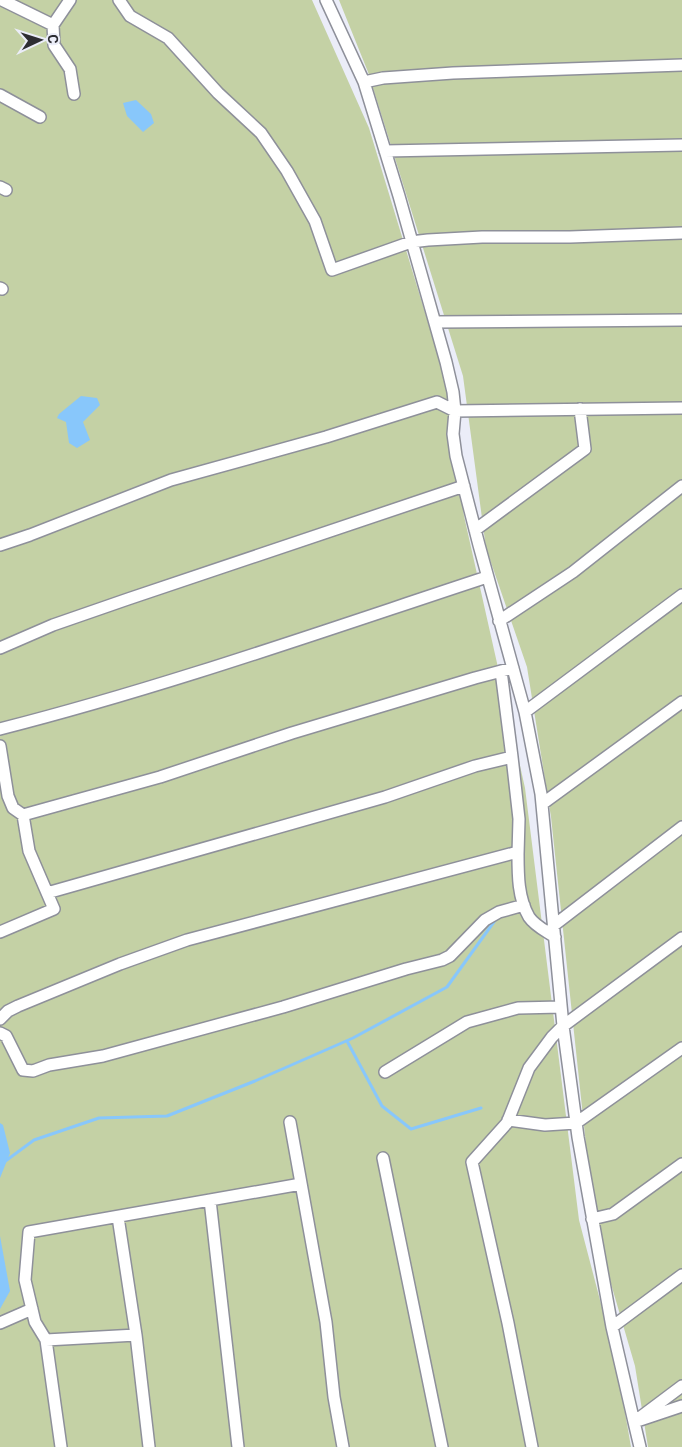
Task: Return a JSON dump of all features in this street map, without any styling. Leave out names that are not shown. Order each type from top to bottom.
[{"type":"lane","points":[[2,0],[53,25]]},
{"type":"lane","points":[[70,0],[53,25],[54,45],[70,69],[74,94]]},
{"type":"lane","points":[[119,0],[130,16],[168,38],[218,93],[261,133],[287,171],[315,221],[332,270],[411,242],[482,237],[570,237],[682,233]]},
{"type":"lane","points":[[326,0],[364,82],[435,322],[453,392],[453,434],[464,486],[487,577],[525,712],[542,804],[563,1026],[576,1123],[612,1327],[640,1447]]},
{"type":"lane","points":[[364,82],[383,78],[453,73],[682,65]]},
{"type":"lane","points":[[0,95],[40,117]]},
{"type":"lane","points":[[385,151],[682,145]]},
{"type":"lane","points":[[435,322],[682,320]]},
{"type":"lane","points":[[0,545],[171,480],[326,437],[437,402],[454,411],[682,408]]},
{"type":"lane","points":[[475,530],[585,449],[580,409]]},
{"type":"lane","points":[[0,648],[54,625],[128,599],[464,486]]},
{"type":"lane","points":[[500,621],[573,572],[682,486]]},
{"type":"lane","points":[[0,729],[59,714],[173,680],[487,577]]},
{"type":"lane","points":[[525,712],[682,596]]},
{"type":"lane","points":[[23,815],[160,777],[292,733],[513,668]]},
{"type":"lane","points":[[501,671],[519,819],[518,883],[530,918],[539,928],[554,931]]},
{"type":"lane","points":[[542,804],[682,702]]},
{"type":"lane","points":[[0,746],[8,796],[14,808],[23,815],[29,850],[54,910],[0,932]]},
{"type":"lane","points":[[47,893],[385,797],[475,766],[512,757]]},
{"type":"lane","points":[[554,931],[682,827]]},
{"type":"lane","points":[[0,1020],[8,1011],[18,1006],[120,964],[187,940],[495,857],[514,853],[518,854]]},
{"type":"lane","points":[[0,1033],[6,1036],[23,1070],[33,1070],[104,1056],[442,960],[450,956],[485,920],[498,912],[524,905]]},
{"type":"lane","points":[[532,1447],[508,1323],[472,1162],[508,1120],[529,1068],[552,1036],[682,938]]},
{"type":"lane","points":[[385,1072],[467,1022],[518,1008],[562,1007]]},
{"type":"lane","points":[[508,1120],[545,1125],[576,1123],[682,1048]]},
{"type":"lane","points":[[290,1122],[326,1322],[334,1397],[343,1447]]},
{"type":"lane","points":[[383,1158],[442,1447]]},
{"type":"lane","points":[[592,1219],[612,1214],[682,1164]]},
{"type":"lane","points":[[61,1447],[46,1340],[35,1322],[25,1280],[30,1232],[301,1184]]},
{"type":"lane","points":[[210,1200],[238,1447]]},
{"type":"lane","points":[[118,1217],[136,1335],[149,1447]]},
{"type":"lane","points":[[612,1327],[682,1275]]},
{"type":"lane","points":[[0,1323],[32,1309]]},
{"type":"lane","points":[[46,1340],[136,1335]]},
{"type":"lane","points":[[634,1422],[682,1386]]},
{"type":"lane","points":[[634,1422],[682,1406]]},
{"type":"green space","points":[[0,0],[312,0],[369,128],[447,385],[464,516],[525,788],[579,1220],[616,1361],[631,1447],[0,1447]]},
{"type":"green space","points":[[339,0],[682,0],[682,1447],[648,1447],[635,1366],[595,1229],[551,817],[527,667],[486,548],[463,376],[368,72]]},
{"type":"water","points":[[136,100],[151,114],[154,123],[143,132],[127,116],[123,103]]},
{"type":"water","points":[[81,396],[97,398],[100,405],[83,422],[90,440],[77,448],[69,443],[66,422],[57,418],[59,414]]},
{"type":"water","points":[[0,1123],[3,1125],[10,1153],[0,1178]]},
{"type":"water","points":[[0,1236],[10,1291],[0,1309]]},
{"type":"waterway","points":[[0,1165],[34,1140],[99,1118],[167,1116],[255,1081],[353,1038],[447,987],[496,919]]},
{"type":"waterway","points":[[347,1041],[382,1106],[411,1129],[481,1108]]}]
